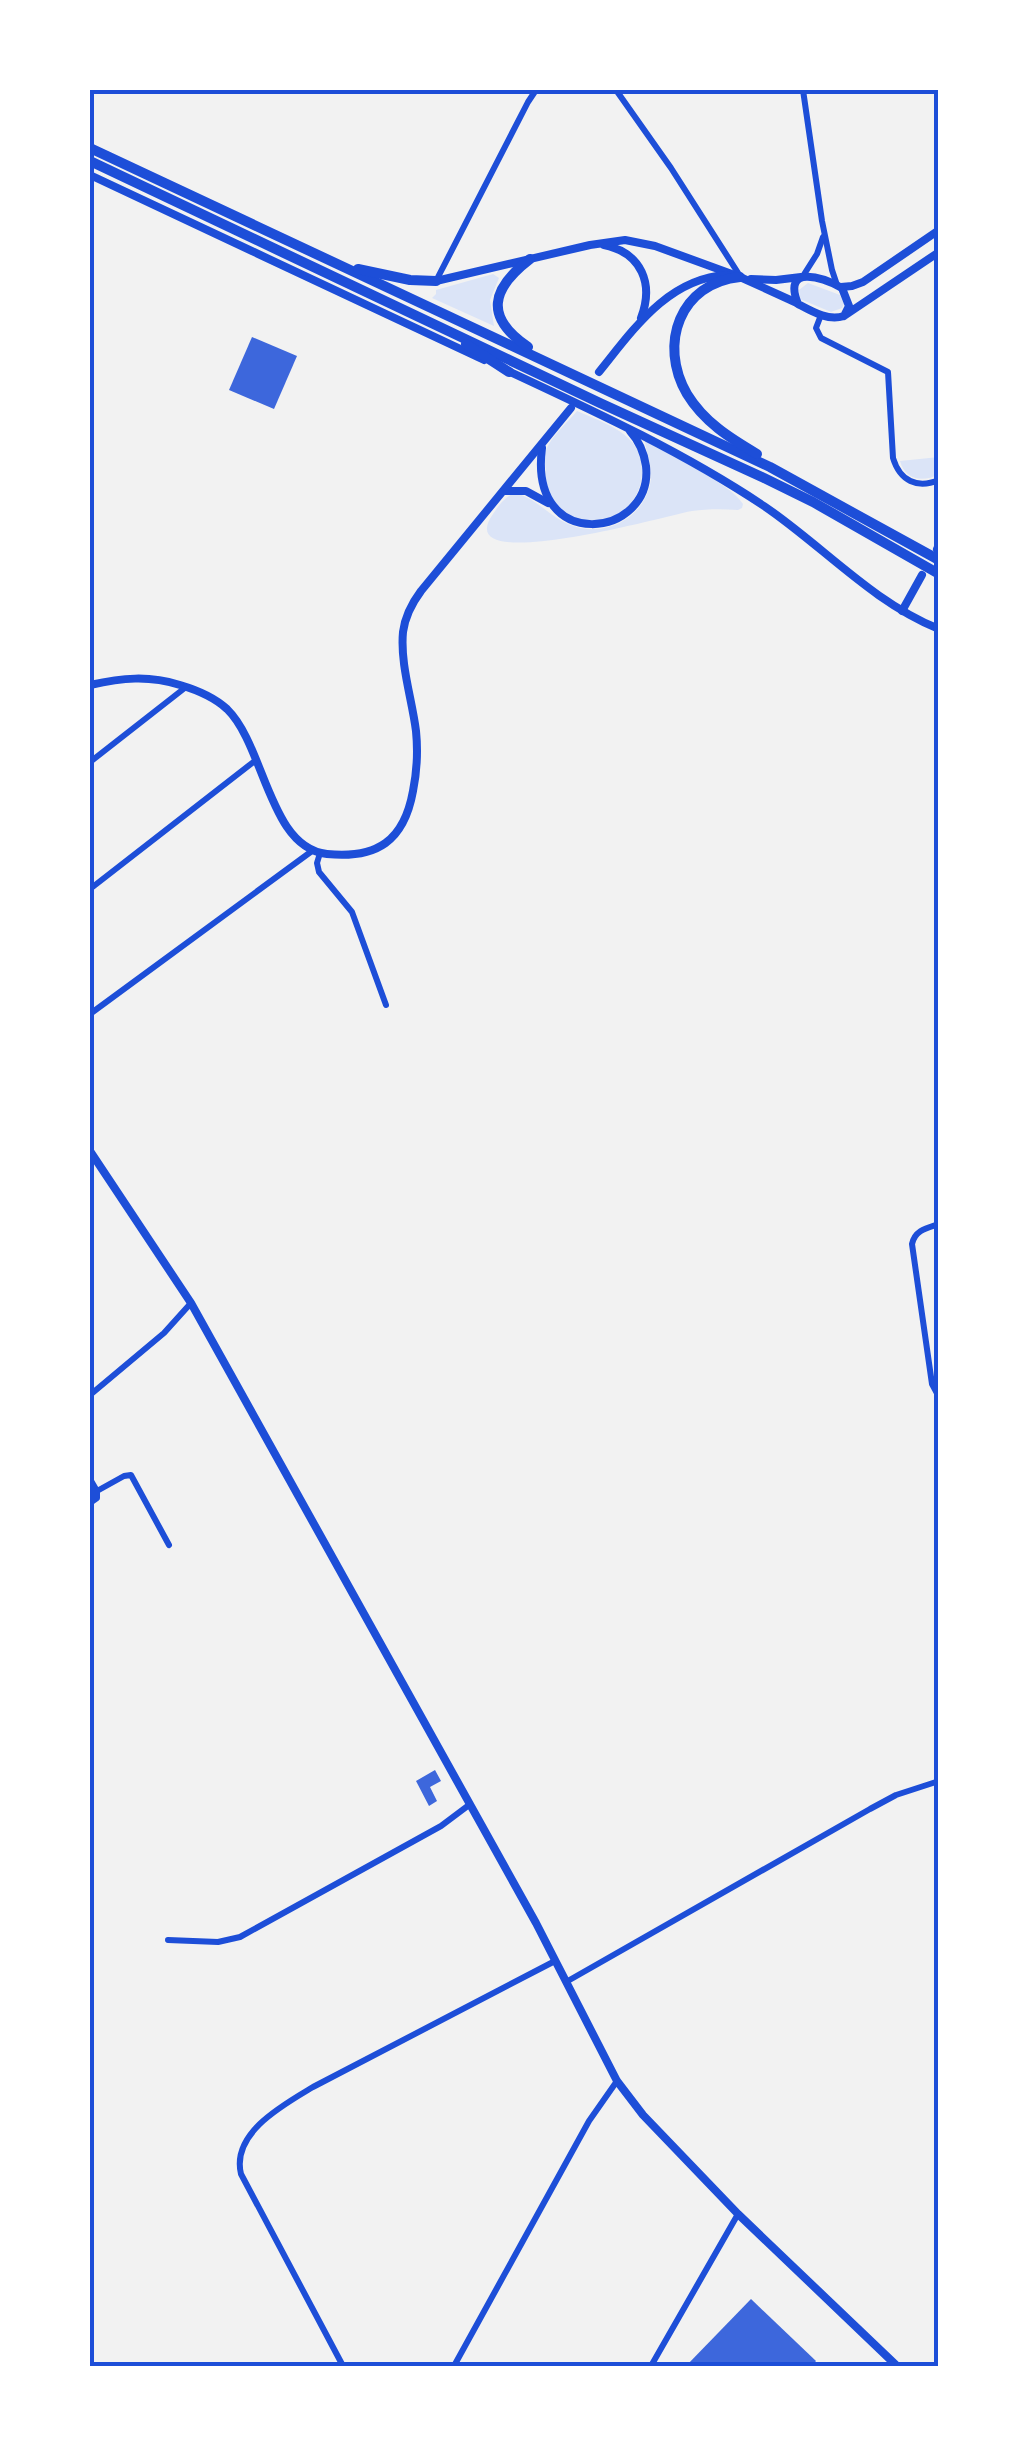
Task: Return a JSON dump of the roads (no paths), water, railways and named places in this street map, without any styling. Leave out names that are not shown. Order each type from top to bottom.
[{"type":"highway","points":[[90,146],[817,492]]},
{"type":"highway","points":[[90,161],[431,322],[596,407],[788,490],[914,553],[938,551]]},
{"type":"highway","points":[[530,259],[502,287],[498,301],[501,317],[515,337],[554,365]]},
{"type":"highway","points":[[330,261],[393,277],[436,281]]},
{"type":"highway","points":[[740,277],[702,290],[682,312],[675,342],[684,388],[716,428],[914,553],[939,574]]},
{"type":"highway","points":[[431,322],[509,372]]},
{"type":"street","points":[[436,281],[536,90]]},
{"type":"street","points":[[616,90],[740,277]]},
{"type":"street","points":[[802,90],[832,270],[849,304],[844,316]]},
{"type":"street","points":[[90,175],[509,372],[559,389]]},
{"type":"street","points":[[797,303],[795,288],[821,245],[822,220]]},
{"type":"street","points":[[600,372],[638,323],[660,302],[687,286],[715,276],[774,280],[816,276],[839,286],[860,283],[939,230]]},
{"type":"street","points":[[436,281],[621,240],[713,267],[832,318],[844,316],[939,252]]},
{"type":"street","points":[[590,245],[619,250],[643,273],[647,298],[638,323]]},
{"type":"street","points":[[713,267],[723,260],[724,252]]},
{"type":"street","points":[[898,258],[908,272]]},
{"type":"street","points":[[821,315],[816,328],[819,336],[888,372],[898,470],[916,484],[939,480]]},
{"type":"street","points":[[596,407],[765,506],[902,611],[939,630]]},
{"type":"street","points":[[90,685],[142,677],[164,680],[215,700],[232,714],[290,834],[316,852],[349,854],[380,848],[405,823],[417,758],[403,648],[405,621],[421,590],[571,408]]},
{"type":"street","points":[[504,492],[526,491],[574,521],[590,524],[613,520],[633,507],[646,485],[647,471],[640,444],[626,428]]},
{"type":"street","points":[[542,445],[540,478],[552,506]]},
{"type":"street","points":[[902,611],[922,576]]},
{"type":"street","points":[[90,762],[186,687]]},
{"type":"street","points":[[90,889],[257,759]]},
{"type":"street","points":[[316,852],[320,874],[352,912],[386,1005]]},
{"type":"street","points":[[90,1014],[316,852]]},
{"type":"street","points":[[90,1151],[191,1303],[555,1961],[617,2081],[738,2214],[897,2366]]},
{"type":"street","points":[[939,1224],[920,1230],[912,1244],[932,1384],[939,1397]]},
{"type":"street","points":[[90,1395],[164,1333],[191,1303]]},
{"type":"street","points":[[97,1492],[131,1475],[169,1545]]},
{"type":"street","points":[[90,1478],[97,1492],[97,1498],[90,1502]]},
{"type":"street","points":[[566,1982],[870,1809],[896,1795],[939,1781]]},
{"type":"street","points":[[168,1940],[222,1942],[244,1936],[441,1826],[469,1805]]},
{"type":"street","points":[[343,2366],[240,2174],[242,2145],[254,2130],[313,2087],[555,1961]]},
{"type":"street","points":[[454,2366],[589,2121],[617,2081]]},
{"type":"street","points":[[651,2366],[738,2214]]}]
